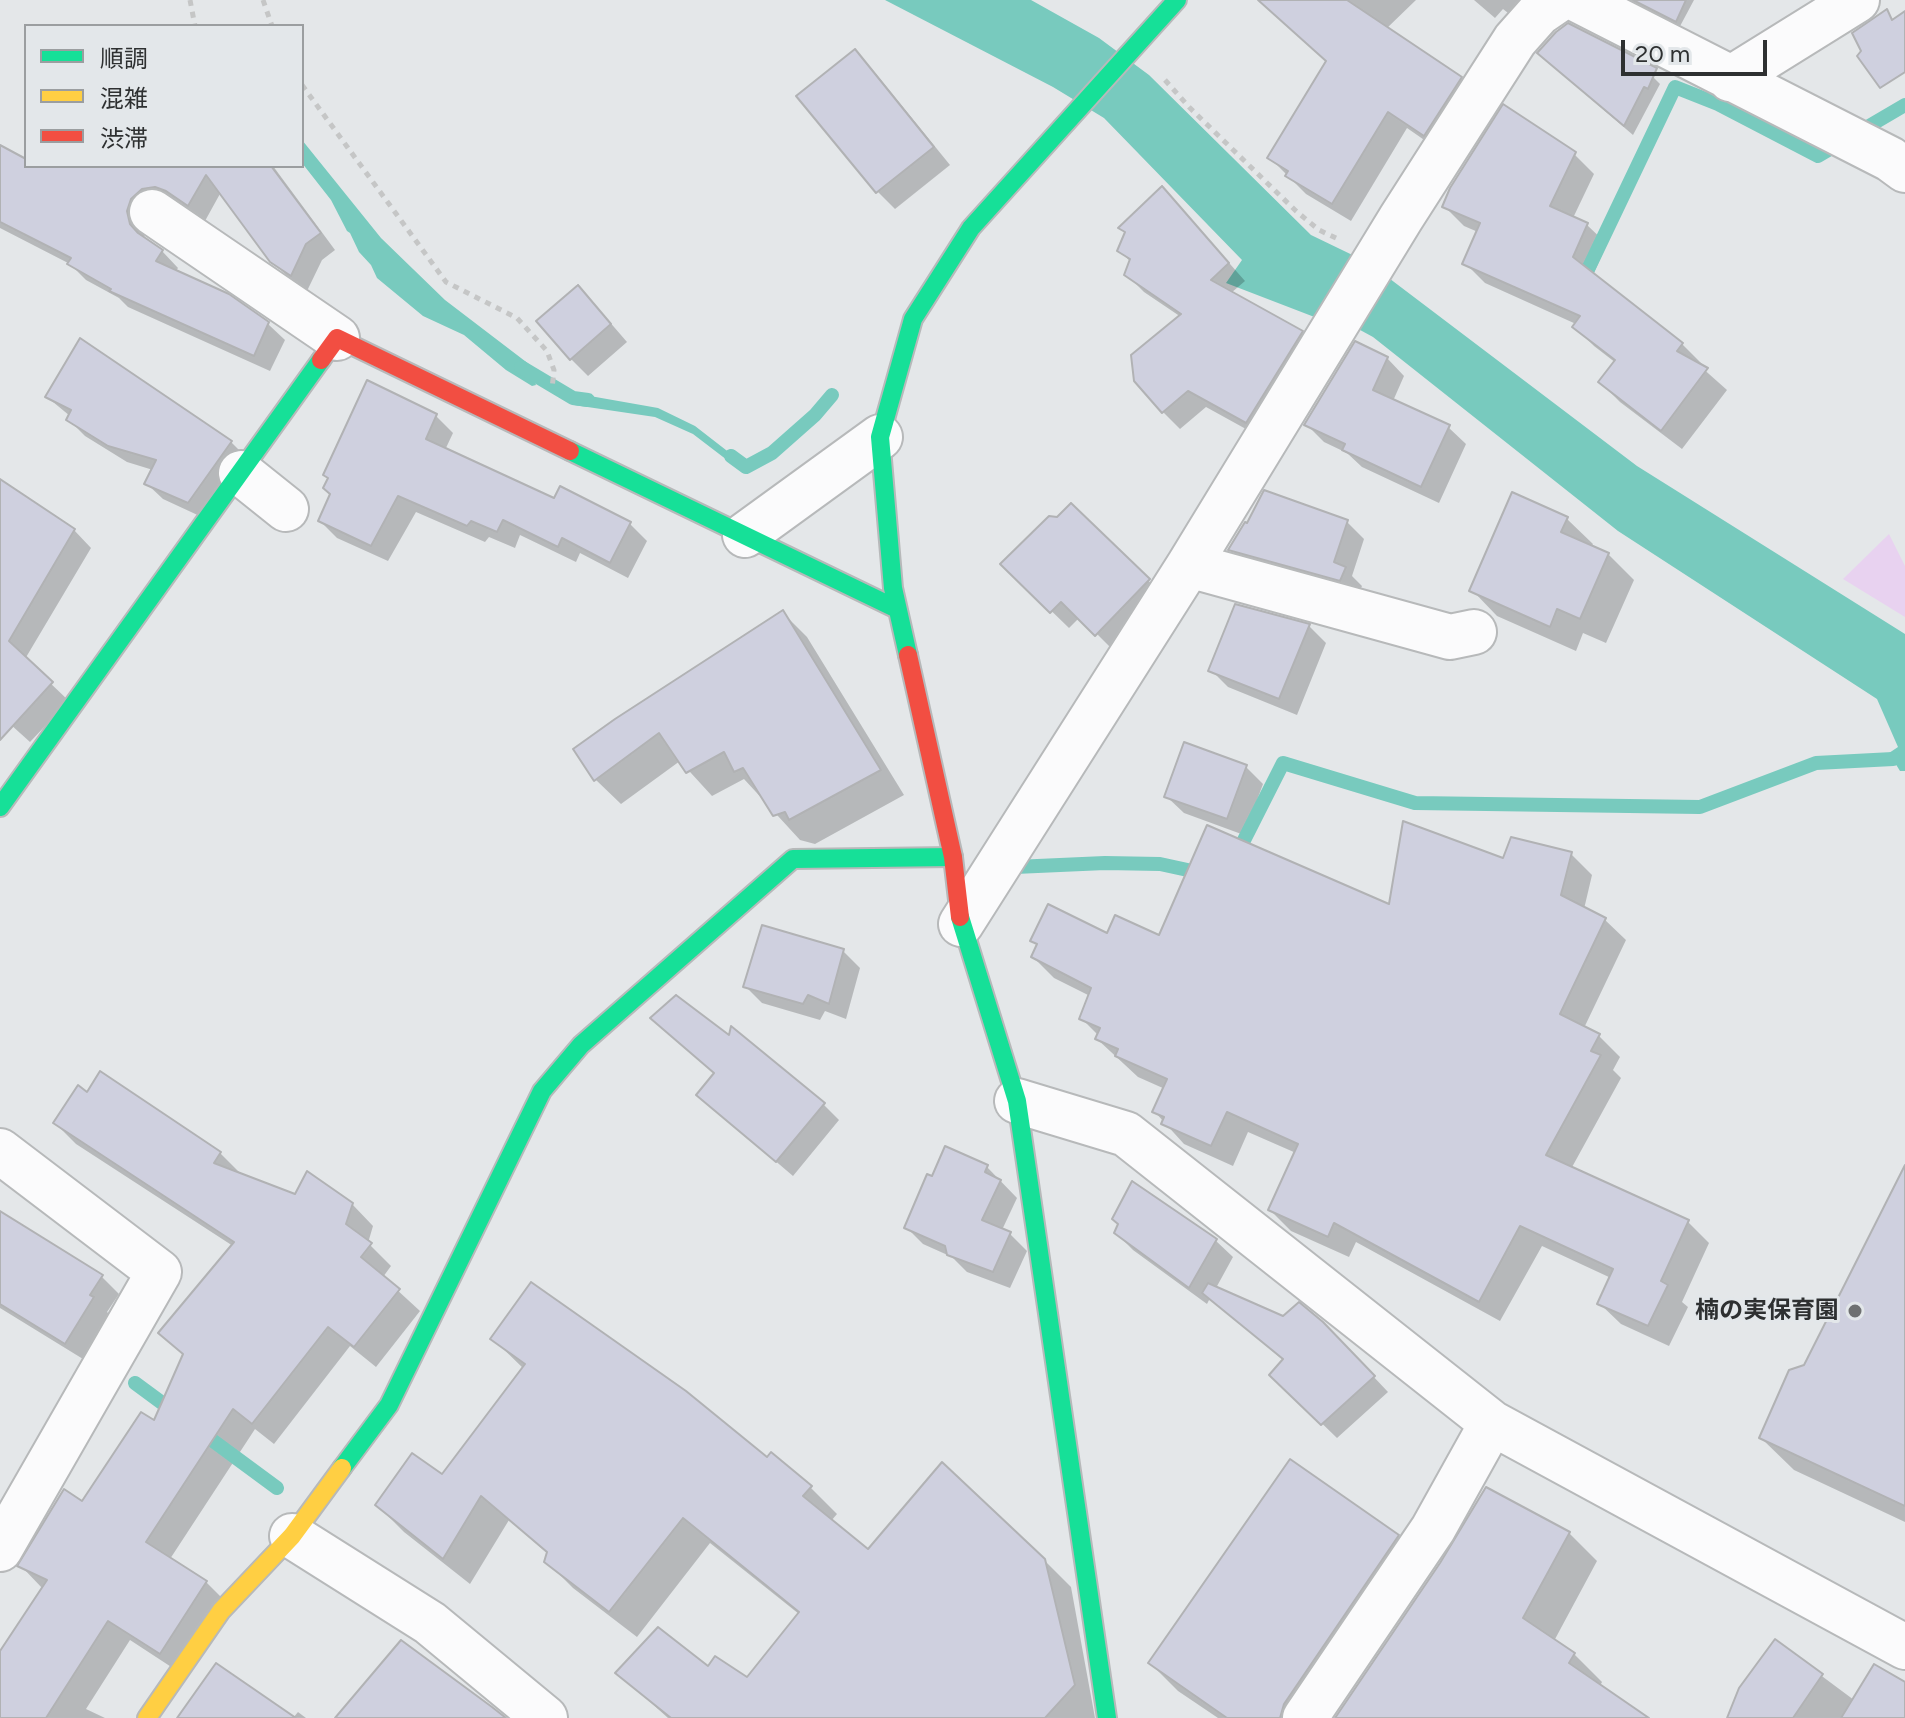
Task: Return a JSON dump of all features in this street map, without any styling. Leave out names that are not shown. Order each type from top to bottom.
[{"type":"street","points":[[1107,1718],[1017,1101],[961,924],[953,857],[893,588],[880,437],[913,319],[971,228],[1177,0]]},
{"type":"street","points":[[961,924],[1189,565],[1377,257],[1515,40],[1539,13],[1558,0]]},
{"type":"street","points":[[1578,0],[1890,159],[1905,170]]},
{"type":"street","points":[[1730,79],[1857,0]]},
{"type":"street","points":[[152,212],[337,338],[897,609]]},
{"type":"street","points":[[0,807],[337,338]]},
{"type":"street","points":[[745,535],[880,437]]},
{"type":"street","points":[[241,473],[286,509]]},
{"type":"street","points":[[1189,565],[1450,637],[1474,632]]},
{"type":"street","points":[[147,1718],[221,1611],[292,1536],[389,1405],[542,1091],[581,1045],[793,859],[953,857]]},
{"type":"street","points":[[1017,1101],[1126,1134],[1492,1423],[1905,1647]]},
{"type":"street","points":[[0,1151],[159,1272],[0,1549]]},
{"type":"street","points":[[1305,1718],[1433,1529],[1492,1423]]},
{"type":"street","points":[[292,1536],[430,1623],[545,1718]]},
{"type":"path","points":[[190,0],[195,24]]},
{"type":"path","points":[[263,0],[271,24]]},
{"type":"path","points":[[1136,46],[1189,107],[1296,211],[1319,230],[1377,257]]},
{"type":"path","points":[[304,88],[446,282],[517,318],[547,351],[554,370],[551,408],[537,434]]},
{"type":"shaded area","points":[[885,0],[1031,0],[1099,38],[1149,75],[1311,235],[1369,263],[1637,466],[1905,634],[1905,771],[1900,771],[1889,753],[1898,747],[1877,699],[1618,531],[1373,337],[1327,312],[1317,318],[1226,283],[1242,260],[1104,118],[1053,87]]},
{"type":"shaded area","points":[[304,142],[381,238],[445,300],[538,371],[533,378],[536,385],[532,386],[506,370],[464,335],[423,316],[377,278],[331,200],[304,166]]},
{"type":"shaded area","points":[[573,393],[658,408],[695,426],[744,464],[744,473],[693,434],[655,417],[574,405],[570,403]]},
{"type":"shaded area","points":[[1889,534],[1905,566],[1905,617],[1843,579]]},
{"type":"building","points":[[1258,0],[1347,0],[1462,77],[1424,136],[1388,112],[1332,204],[1285,176],[1288,171],[1267,158],[1326,61]]},
{"type":"building","points":[[1633,0],[1686,0],[1676,22]]},
{"type":"building","points":[[1887,9],[1892,20],[1905,11],[1905,72],[1880,88],[1857,56],[1861,51],[1852,33]]},
{"type":"building","points":[[1568,23],[1657,68],[1648,89],[1644,87],[1624,126],[1537,53]]},
{"type":"building","points":[[855,49],[934,147],[876,193],[796,96]]},
{"type":"building","points":[[1503,104],[1576,152],[1550,206],[1588,223],[1573,257],[1683,343],[1677,351],[1708,368],[1661,431],[1598,382],[1615,360],[1572,327],[1580,316],[1462,264],[1480,223],[1442,207],[1450,188]]},
{"type":"building","points":[[0,145],[24,158],[24,168],[272,168],[321,233],[306,244],[291,276],[270,262],[206,175],[188,206],[155,187],[142,189],[131,199],[127,211],[130,224],[163,250],[156,261],[229,294],[269,322],[254,356],[109,291],[111,289],[67,264],[71,258],[0,222]]},
{"type":"building","points":[[1162,186],[1229,263],[1211,280],[1303,331],[1246,423],[1188,391],[1162,413],[1134,381],[1131,355],[1181,314],[1124,275],[1130,259],[1117,251],[1125,232],[1118,228]]},
{"type":"building","points":[[578,285],[611,324],[570,360],[536,321]]},
{"type":"building","points":[[80,338],[232,441],[188,503],[144,484],[156,460],[108,446],[66,420],[71,410],[45,397]]},
{"type":"building","points":[[1355,341],[1388,357],[1373,390],[1450,425],[1421,487],[1342,450],[1345,444],[1304,425]]},
{"type":"building","points":[[367,380],[437,414],[426,439],[554,498],[560,486],[631,522],[610,563],[562,538],[558,547],[503,520],[497,532],[471,521],[467,526],[398,496],[371,546],[318,521],[330,494],[323,488],[328,478],[323,475]]},
{"type":"building","points":[[0,479],[75,529],[9,641],[53,682],[0,740]]},
{"type":"building","points":[[1264,490],[1348,520],[1334,562],[1346,567],[1340,581],[1228,550],[1247,523]]},
{"type":"building","points":[[1512,492],[1568,517],[1561,532],[1609,553],[1580,619],[1557,609],[1550,627],[1469,591]]},
{"type":"building","points":[[1071,503],[1150,579],[1095,636],[1061,602],[1050,613],[1000,564],[1049,516],[1057,517]]},
{"type":"building","points":[[1235,604],[1310,624],[1279,699],[1208,671]]},
{"type":"building","points":[[783,610],[881,770],[789,820],[785,812],[773,816],[743,768],[734,772],[724,752],[686,773],[659,733],[594,781],[573,749]]},
{"type":"building","points":[[1184,742],[1247,765],[1227,819],[1164,797]]},
{"type":"building","points":[[1403,821],[1503,858],[1511,837],[1572,852],[1561,895],[1606,918],[1560,1014],[1600,1034],[1591,1051],[1601,1055],[1546,1155],[1689,1220],[1661,1281],[1668,1285],[1648,1326],[1597,1304],[1613,1269],[1520,1226],[1479,1302],[1334,1223],[1328,1237],[1268,1210],[1298,1144],[1227,1112],[1211,1146],[1161,1124],[1164,1117],[1152,1112],[1167,1079],[1115,1056],[1118,1049],[1095,1039],[1100,1028],[1079,1019],[1091,988],[1031,957],[1037,944],[1030,941],[1048,904],[1107,933],[1115,915],[1159,935],[1207,825],[1389,904]]},
{"type":"building","points":[[762,925],[844,949],[829,1004],[808,995],[803,1004],[743,987]]},
{"type":"building","points":[[676,995],[729,1035],[731,1026],[825,1103],[776,1162],[696,1095],[714,1073],[650,1018]]},
{"type":"building","points":[[100,1071],[221,1152],[214,1163],[295,1194],[307,1171],[353,1203],[346,1224],[372,1243],[361,1257],[400,1289],[354,1347],[328,1327],[252,1424],[233,1409],[146,1542],[207,1581],[160,1654],[108,1621],[46,1718],[0,1718],[0,1651],[47,1580],[17,1566],[64,1489],[82,1501],[141,1412],[154,1420],[183,1354],[158,1333],[234,1242],[53,1123],[78,1085],[87,1092]]},
{"type":"building","points":[[945,1146],[988,1165],[985,1172],[1001,1180],[982,1220],[1011,1232],[993,1272],[947,1255],[945,1246],[904,1228],[927,1174],[932,1176]]},
{"type":"building","points":[[1905,1165],[1905,1506],[1759,1438],[1789,1370],[1804,1365]]},
{"type":"building","points":[[1132,1181],[1217,1239],[1189,1288],[1114,1233],[1118,1224],[1112,1219]]},
{"type":"building","points":[[0,1211],[103,1275],[90,1295],[94,1297],[65,1344],[0,1304]]},
{"type":"building","points":[[531,1282],[686,1391],[767,1457],[771,1452],[812,1486],[803,1496],[868,1549],[942,1462],[1045,1559],[1075,1685],[1045,1718],[671,1718],[615,1673],[658,1627],[708,1666],[715,1656],[747,1677],[799,1612],[683,1518],[609,1612],[544,1562],[547,1552],[481,1496],[443,1559],[375,1505],[412,1453],[442,1474],[525,1364],[490,1339]]},
{"type":"building","points":[[1208,1283],[1283,1316],[1299,1302],[1323,1322],[1375,1376],[1321,1425],[1269,1375],[1283,1359],[1202,1293]]},
{"type":"building","points":[[1290,1459],[1399,1535],[1284,1704],[1280,1718],[1227,1718],[1148,1663]]},
{"type":"building","points":[[1486,1487],[1570,1532],[1523,1618],[1575,1653],[1569,1663],[1649,1718],[1335,1718],[1440,1563]]},
{"type":"building","points":[[1775,1639],[1823,1674],[1793,1718],[1727,1718],[1739,1688]]},
{"type":"building","points":[[401,1640],[492,1707],[506,1718],[335,1718]]},
{"type":"building","points":[[216,1663],[296,1718],[177,1718]]},
{"type":"building","points":[[1874,1664],[1905,1682],[1905,1718],[1841,1718]]},
{"type":"waterway","points":[[1581,284],[1675,87],[1718,104],[1818,156],[1905,105]]},
{"type":"waterway","points":[[521,367],[573,398],[588,400]]},
{"type":"waterway","points":[[731,456],[746,467],[772,453],[815,415],[832,395]]},
{"type":"waterway","points":[[1236,856],[1283,763],[1415,803],[1700,807],[1816,763],[1893,759]]},
{"type":"waterway","points":[[1015,867],[1160,864],[1206,874]]},
{"type":"waterway","points":[[135,1383],[177,1414]]},
{"type":"waterway","points":[[197,1429],[277,1488]]},
{"type":"traffic: fast","points":[[908,655],[893,588],[880,437],[913,319],[971,228],[1177,0]]},
{"type":"traffic: fast","points":[[0,807],[321,360]]},
{"type":"traffic: fast","points":[[570,451],[897,609]]},
{"type":"traffic: fast","points":[[342,1468],[389,1405],[542,1091],[581,1045],[793,859],[953,857]]},
{"type":"traffic: fast","points":[[960,917],[1017,1101],[1107,1718]]},
{"type":"traffic: slow","points":[[147,1718],[221,1611],[292,1536],[342,1468]]},
{"type":"traffic: jam","points":[[321,360],[337,338],[570,451]]},
{"type":"traffic: jam","points":[[908,655],[953,857],[960,917]]},
{"type":"place","name":"楠の実保育園","points":[[1855,1311]]}]
